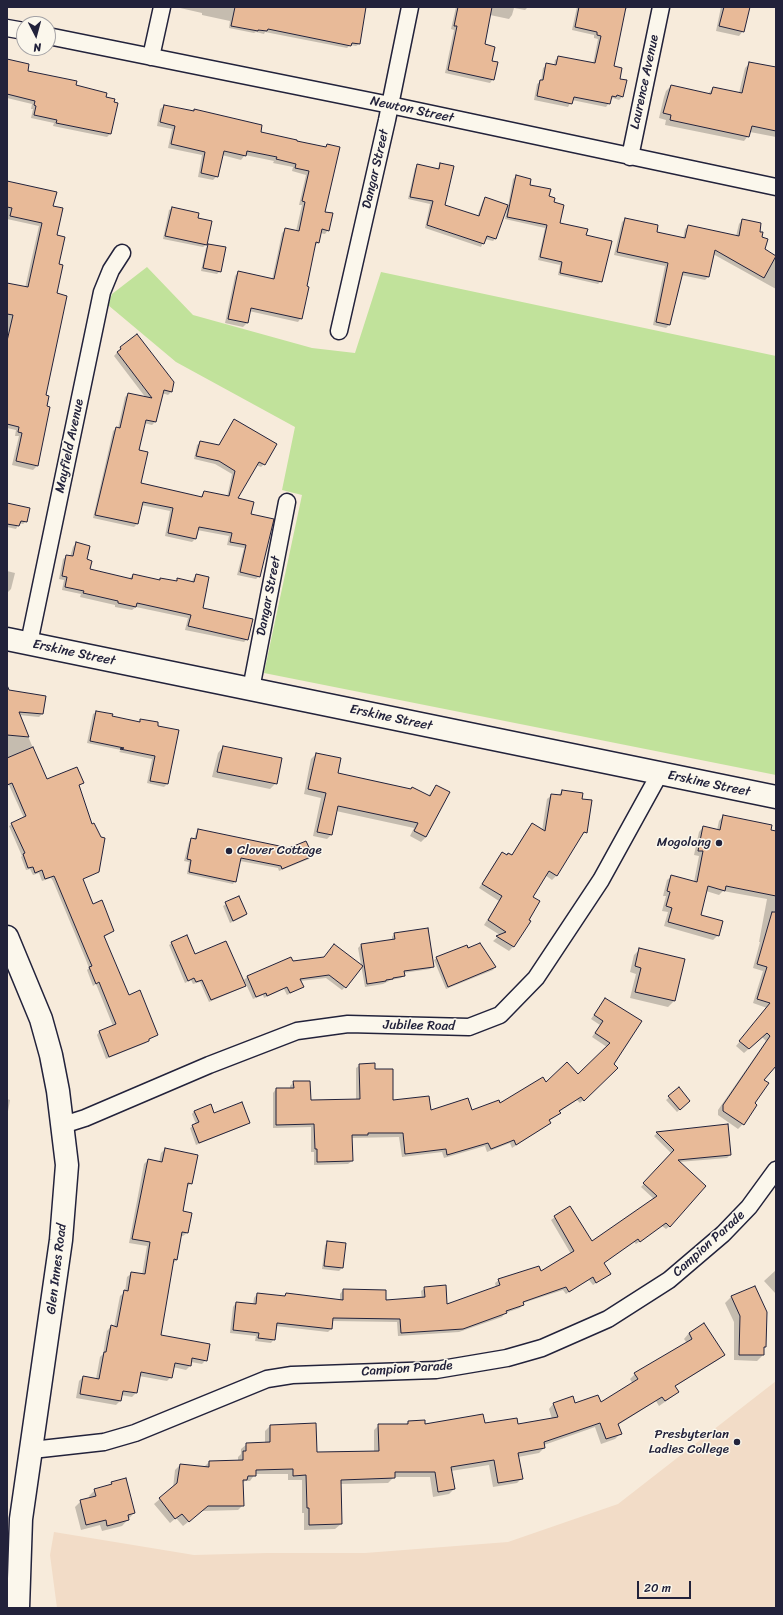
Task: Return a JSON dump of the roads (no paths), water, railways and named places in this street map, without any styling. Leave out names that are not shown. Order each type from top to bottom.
[{"type":"street","points":[[151,57],[162,7]]},
{"type":"street","name":"Dangar Street","points":[[339,331],[390,105],[410,7]]},
{"type":"street","name":"Laurence Avenue","points":[[630,157],[661,7]]},
{"type":"street","name":"Newton Street","points":[[56,38],[390,105],[776,187]]},
{"type":"street","name":"Mayfield Avenue","points":[[29,643],[102,292],[110,270],[122,254]]},
{"type":"street","name":"Dangar Street","points":[[251,689],[287,502]]},
{"type":"street","name":"Erskine Street","points":[[7,639],[776,797]]},
{"type":"street","name":"Jubilee Road","points":[[63,1125],[85,1118],[209,1065],[297,1031],[348,1024],[469,1028],[500,1015],[536,978],[596,887],[660,774]]},
{"type":"street","name":"Glen Innes Road","points":[[7,937],[41,1019],[51,1055],[63,1125],[67,1165],[62,1240],[22,1519],[18,1608]]},
{"type":"street","name":"Campion Parade","points":[[32,1450],[104,1442],[135,1433],[267,1379],[292,1375],[436,1370],[507,1358],[542,1348],[608,1319],[668,1280],[723,1234],[749,1207],[776,1170]]},
{"type":"place","name":"Mogolong","points":[[719,843]]},
{"type":"place","name":"Clover Cottage","points":[[229,851]]},
{"type":"place","name":"Presbyterian Ladies College","points":[[737,1442]]}]
